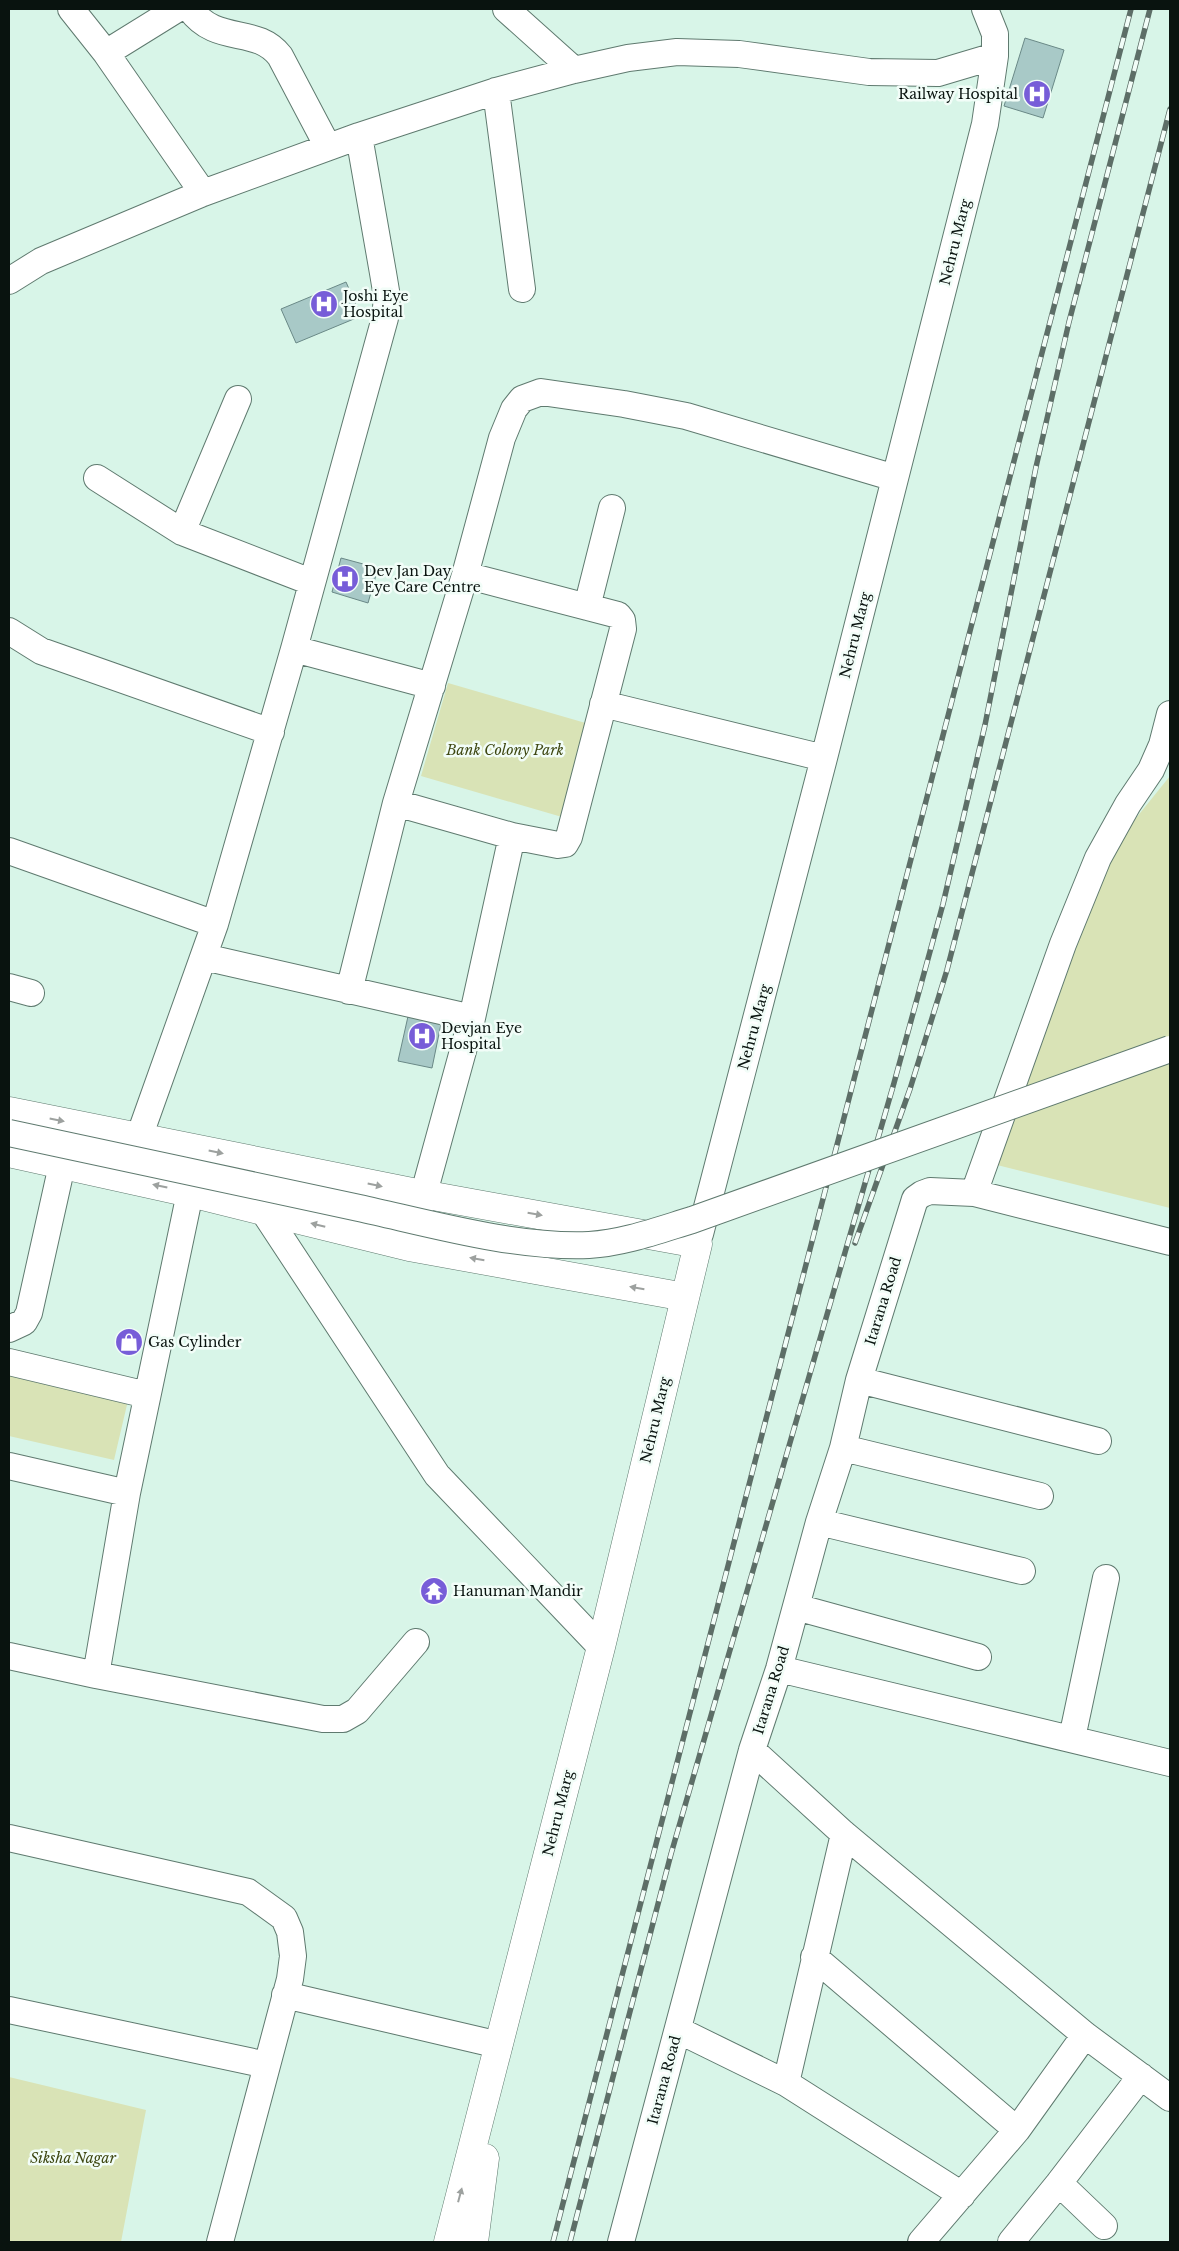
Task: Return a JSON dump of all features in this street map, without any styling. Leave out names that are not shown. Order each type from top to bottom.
[{"type":"main road","points":[[9,1111],[422,1194],[698,1244]]},
{"type":"main road","points":[[9,1153],[190,1192],[409,1247],[685,1297]]},
{"type":"main road","name":"Nehru Marg","points":[[448,2242],[601,1647],[698,1244]]},
{"type":"main road","name":"Nehru Marg","points":[[474,2242],[499,2045]]},
{"type":"street","points":[[71,9],[106,53],[203,193]]},
{"type":"street","points":[[106,53],[177,9]]},
{"type":"street","points":[[190,9],[196,17],[215,30],[235,36],[260,39],[273,47],[280,56],[328,147]]},
{"type":"street","points":[[506,9],[574,70]]},
{"type":"street","name":"Nehru Marg","points":[[698,1244],[985,124],[995,56],[995,34],[986,9]]},
{"type":"street","points":[[9,281],[41,261],[203,193],[359,136],[496,91],[574,70],[628,58],[676,52],[740,54],[869,72],[938,73],[995,56]]},
{"type":"street","points":[[496,91],[522,289]]},
{"type":"street","points":[[125,1179],[214,924],[271,732],[385,318],[387,297],[359,136]]},
{"type":"street","points":[[349,991],[396,803],[465,575],[502,438],[514,409],[522,399],[541,392],[615,402],[686,416],[895,478]]},
{"type":"street","points":[[182,532],[238,399]]},
{"type":"street","points":[[98,478],[182,532],[311,582]]},
{"type":"street","points":[[587,607],[612,508]]},
{"type":"street","points":[[396,803],[512,836],[564,844],[569,837],[623,629],[622,620],[618,615],[465,575]]},
{"type":"street","points":[[9,632],[42,650],[271,732]]},
{"type":"street","points":[[294,649],[432,686]]},
{"type":"street","points":[[603,704],[824,758]]},
{"type":"street","points":[[974,1193],[1062,944],[1094,866],[1128,804],[1166,746],[1170,714]]},
{"type":"street","points":[[409,1247],[422,1194],[472,1018],[512,836]]},
{"type":"street","points":[[9,851],[214,924]]},
{"type":"street","points":[[204,957],[472,1018]]},
{"type":"street","points":[[9,1133],[444,1227],[530,1243],[591,1245],[624,1240],[692,1220],[1170,1049]]},
{"type":"street","points":[[9,1329],[24,1322],[29,1313],[62,1165]]},
{"type":"street","name":"Itarana Road","points":[[621,2242],[752,1750],[779,1669],[819,1522],[843,1448],[859,1380],[915,1199],[930,1191],[974,1193],[1170,1242]]},
{"type":"street","points":[[96,1675],[127,1493],[190,1192]]},
{"type":"street","points":[[264,1212],[437,1475],[601,1647]]},
{"type":"street","points":[[9,1362],[147,1395]]},
{"type":"street","points":[[859,1380],[1098,1441]]},
{"type":"street","points":[[843,1448],[1040,1496]]},
{"type":"street","points":[[9,1466],[127,1493]]},
{"type":"street","points":[[819,1522],[1022,1571]]},
{"type":"street","points":[[1072,1738],[1106,1578]]},
{"type":"street","points":[[796,1607],[978,1657]]},
{"type":"street","points":[[9,1656],[96,1675],[323,1719],[343,1719],[357,1711],[416,1642]]},
{"type":"street","points":[[779,1669],[1170,1763]]},
{"type":"street","points":[[752,1750],[844,1834],[1085,2035],[1170,2098]]},
{"type":"street","points":[[786,2082],[844,1834]]},
{"type":"street","points":[[9,1838],[248,1892],[284,1918],[290,1932],[293,1956],[285,1995],[220,2242]]},
{"type":"street","points":[[814,1957],[1017,2130]]},
{"type":"street","points":[[285,1995],[499,2045]]},
{"type":"street","points":[[9,2010],[266,2065]]},
{"type":"street","points":[[678,2030],[786,2082],[962,2195]]},
{"type":"street","points":[[921,2242],[1017,2130],[1085,2035]]},
{"type":"street","points":[[1011,2242],[1141,2076]]},
{"type":"street","points":[[1059,2183],[1104,2226]]},
{"type":"green space","name":"Bank Colony Park","points":[[448,683],[589,724],[562,817],[421,776]]},
{"type":"green space","points":[[1170,776],[1170,1208],[997,1165],[1106,862],[1132,823]]},
{"type":"green space","points":[[9,1364],[130,1392],[114,1460],[9,1436]]},
{"type":"green space","name":"Siksha Nagar","points":[[9,2077],[146,2110],[121,2242],[9,2242]]},
{"type":"building","points":[[1025,38],[1064,50],[1043,118],[1004,106]]},
{"type":"building","points":[[346,282],[361,316],[296,343],[281,309]]},
{"type":"building","points":[[341,558],[378,568],[368,603],[332,592]]},
{"type":"building","points":[[409,1012],[442,1019],[432,1068],[398,1061]]},
{"type":"railway","points":[[553,2242],[1131,9]]},
{"type":"railway","points":[[570,2242],[671,1854],[894,1083],[943,904],[985,725],[1036,467],[1069,322],[1150,9]]},
{"type":"railway","points":[[855,1243],[910,1089],[947,970],[1170,109]]},
{"type":"place","name":"Railway Hospital","points":[[1037,94]]},
{"type":"place","name":"Joshi Eye Hospital","points":[[324,304]]},
{"type":"place","name":"Dev Jan Day Eye Care Centre","points":[[345,579]]},
{"type":"place","name":"Devjan Eye Hospital","points":[[422,1036]]},
{"type":"place","name":"Gas Cylinder","points":[[129,1342]]},
{"type":"place","name":"Hanuman Mandir","points":[[434,1591]]}]
